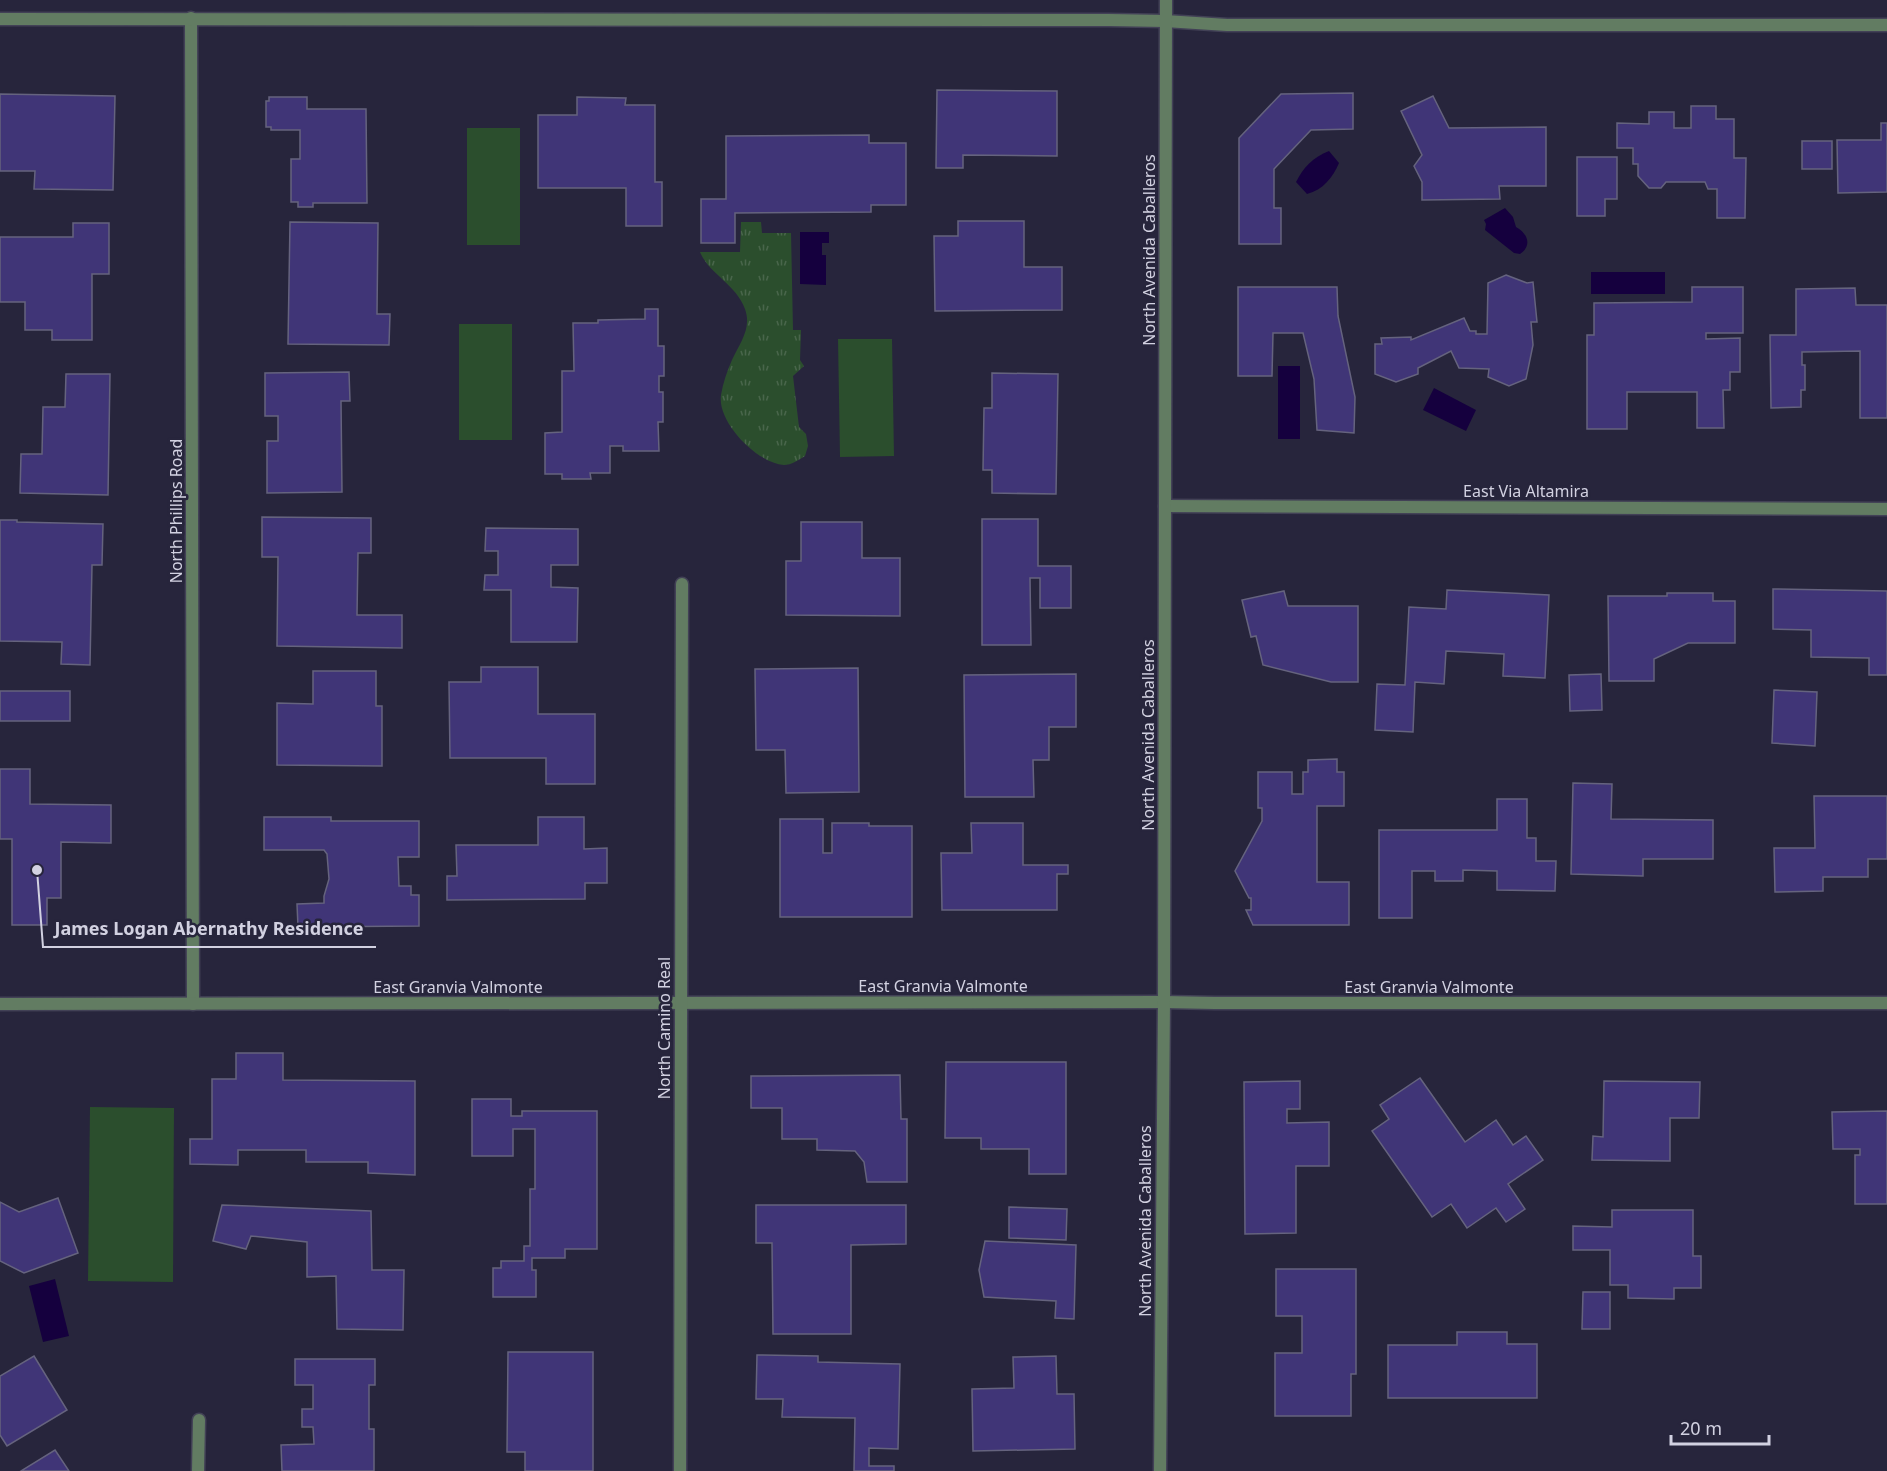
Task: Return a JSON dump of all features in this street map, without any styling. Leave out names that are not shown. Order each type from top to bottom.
[{"type":"street","name":"North Avenida Caballeros","points":[[1160,1471],[1164,1002],[1166,0]]},
{"type":"street","name":"North Phillips Road","points":[[190,18],[193,1005]]},
{"type":"street","points":[[0,19],[1166,21],[1227,25],[1887,25]]},
{"type":"street","name":"East Via Altamira","points":[[1166,506],[1887,509]]},
{"type":"street","name":"North Camino Real","points":[[680,1471],[682,584]]},
{"type":"street","name":"East Granvia Valmonte","points":[[0,1005],[1887,1003]]},
{"type":"street","points":[[198,1471],[199,1420]]},
{"type":"green space","points":[[467,128],[520,128],[520,245],[467,245]]},
{"type":"green space","points":[[741,222],[761,222],[762,233],[791,233],[793,330],[801,330],[800,360],[804,366],[793,376],[799,427],[806,434],[808,446],[805,456],[787,465],[773,463],[751,449],[732,428],[721,406],[724,382],[744,335],[747,316],[741,300],[704,260],[700,252],[740,252]]},
{"type":"green space","points":[[459,324],[512,324],[512,440],[459,440]]},
{"type":"green space","points":[[838,339],[892,339],[894,456],[840,457]]},
{"type":"green space","points":[[90,1107],[174,1108],[173,1282],[88,1281]]},
{"type":"shaded area","points":[[1329,151],[1339,163],[1337,168],[1323,186],[1307,194],[1296,182],[1309,163]]},
{"type":"shaded area","points":[[1505,208],[1513,217],[1516,227],[1527,239],[1526,247],[1520,254],[1514,253],[1485,230],[1484,220]]},
{"type":"shaded area","points":[[800,232],[829,232],[829,243],[822,243],[822,255],[826,255],[826,285],[800,284]]},
{"type":"shaded area","points":[[1591,272],[1665,272],[1665,294],[1591,294]]},
{"type":"shaded area","points":[[1278,366],[1300,366],[1300,439],[1278,439]]},
{"type":"shaded area","points":[[1434,388],[1476,410],[1466,431],[1423,410]]},
{"type":"shaded area","points":[[55,1279],[69,1336],[43,1342],[29,1286]]},
{"type":"building","points":[[937,90],[1057,91],[1057,156],[963,155],[963,168],[936,168]]},
{"type":"building","points":[[1353,93],[1353,129],[1311,130],[1274,169],[1274,208],[1281,208],[1281,244],[1239,244],[1239,138],[1281,94]]},
{"type":"building","points":[[0,94],[115,96],[113,190],[34,189],[35,171],[0,171]]},
{"type":"building","points":[[1433,96],[1449,128],[1546,127],[1546,186],[1499,186],[1500,199],[1422,200],[1422,182],[1414,166],[1422,155],[1401,111]]},
{"type":"building","points":[[269,97],[307,97],[307,109],[366,109],[367,203],[313,203],[313,207],[298,207],[298,202],[291,202],[291,159],[300,159],[300,130],[271,130],[271,127],[266,127],[266,101],[269,101]]},
{"type":"building","points":[[577,97],[626,98],[625,105],[655,105],[655,182],[662,182],[662,226],[626,226],[626,188],[538,188],[538,115],[577,115]]},
{"type":"building","points":[[1691,106],[1716,106],[1716,119],[1734,119],[1734,158],[1746,158],[1745,218],[1717,218],[1717,189],[1708,189],[1705,182],[1666,182],[1661,188],[1649,188],[1638,176],[1638,164],[1633,164],[1633,148],[1617,148],[1617,123],[1649,124],[1649,112],[1674,112],[1674,128],[1691,128]]},
{"type":"building","points":[[1881,123],[1887,123],[1887,192],[1838,193],[1837,140],[1881,140]]},
{"type":"building","points":[[869,135],[869,143],[906,143],[906,205],[871,205],[871,212],[735,213],[735,243],[701,243],[701,199],[726,199],[726,136]]},
{"type":"building","points":[[1802,141],[1832,141],[1832,169],[1802,169]]},
{"type":"building","points":[[1577,157],[1617,157],[1617,199],[1605,199],[1605,216],[1577,216]]},
{"type":"building","points":[[958,221],[1024,221],[1024,267],[1062,267],[1062,310],[935,311],[934,236],[958,236]]},
{"type":"building","points":[[290,222],[378,223],[377,314],[390,314],[389,345],[288,344]]},
{"type":"building","points":[[73,223],[109,223],[109,274],[92,274],[92,340],[52,340],[52,330],[25,330],[25,302],[0,302],[0,237],[73,237]]},
{"type":"building","points":[[1506,275],[1527,283],[1533,282],[1537,322],[1531,322],[1533,345],[1526,379],[1509,386],[1488,377],[1489,369],[1459,368],[1451,351],[1418,368],[1418,374],[1396,382],[1375,374],[1375,344],[1382,344],[1381,338],[1411,337],[1411,340],[1464,318],[1470,331],[1476,331],[1476,334],[1487,334],[1488,283]]},
{"type":"building","points":[[1238,287],[1337,287],[1338,316],[1355,397],[1354,433],[1317,430],[1314,379],[1303,333],[1273,333],[1272,376],[1238,376]]},
{"type":"building","points":[[1692,287],[1743,287],[1743,333],[1706,333],[1706,339],[1740,338],[1740,372],[1730,372],[1730,390],[1723,390],[1724,428],[1697,428],[1697,392],[1627,392],[1627,429],[1587,429],[1587,335],[1594,335],[1594,303],[1692,302]]},
{"type":"building","points":[[1855,288],[1856,305],[1887,305],[1887,418],[1860,418],[1860,351],[1802,352],[1802,365],[1805,365],[1805,390],[1801,390],[1801,407],[1771,408],[1770,335],[1796,335],[1796,289]]},
{"type":"building","points":[[645,309],[658,309],[658,346],[664,346],[664,376],[659,376],[659,392],[663,392],[663,422],[658,422],[659,451],[623,451],[623,446],[610,446],[610,473],[590,473],[591,479],[562,479],[562,474],[545,474],[545,433],[562,432],[562,371],[574,371],[573,323],[645,319]]},
{"type":"building","points":[[349,372],[350,401],[341,401],[342,492],[267,493],[267,441],[278,441],[278,416],[265,416],[265,373]]},
{"type":"building","points":[[992,373],[1058,374],[1056,494],[992,493],[992,470],[983,470],[984,408],[992,408]]},
{"type":"building","points":[[66,374],[110,374],[108,495],[20,493],[21,454],[42,454],[43,407],[65,407]]},
{"type":"building","points":[[262,517],[371,518],[371,553],[358,553],[357,615],[402,615],[402,648],[277,646],[278,557],[262,557]]},
{"type":"building","points":[[982,519],[1038,519],[1038,566],[1071,566],[1071,608],[1040,608],[1040,578],[1030,578],[1031,645],[982,645]]},
{"type":"building","points":[[0,520],[103,524],[102,565],[92,565],[90,665],[61,664],[62,642],[0,641]]},
{"type":"building","points":[[801,522],[862,522],[862,558],[900,558],[900,616],[786,615],[786,561],[801,561]]},
{"type":"building","points":[[486,528],[578,529],[578,565],[551,565],[551,587],[578,588],[577,642],[511,642],[511,590],[484,590],[485,575],[498,575],[498,551],[485,551]]},
{"type":"building","points":[[1773,589],[1887,591],[1887,675],[1869,675],[1869,658],[1811,657],[1811,630],[1773,629]]},
{"type":"building","points":[[1447,590],[1549,595],[1545,678],[1503,676],[1504,654],[1446,651],[1444,684],[1415,682],[1413,732],[1375,730],[1377,684],[1405,685],[1409,607],[1446,609]]},
{"type":"building","points":[[1284,591],[1288,606],[1358,606],[1358,682],[1331,682],[1263,665],[1256,636],[1251,637],[1242,600]]},
{"type":"building","points":[[1667,593],[1713,593],[1713,601],[1735,601],[1735,643],[1688,643],[1654,659],[1654,681],[1609,681],[1608,596],[1667,596]]},
{"type":"building","points":[[481,667],[538,667],[538,714],[595,714],[595,784],[546,784],[546,758],[450,758],[449,682],[481,682]]},
{"type":"building","points":[[858,668],[859,792],[786,793],[785,750],[756,750],[755,669]]},
{"type":"building","points":[[313,671],[376,671],[376,706],[382,706],[382,766],[277,765],[277,703],[313,704]]},
{"type":"building","points":[[1076,674],[1076,727],[1049,727],[1049,760],[1033,760],[1034,797],[965,797],[964,675]]},
{"type":"building","points":[[1601,674],[1602,710],[1570,711],[1569,675]]},
{"type":"building","points":[[1774,690],[1817,692],[1815,746],[1772,743]]},
{"type":"building","points":[[0,691],[70,691],[70,721],[0,721]]},
{"type":"building","points":[[1337,759],[1337,772],[1344,772],[1344,806],[1317,806],[1317,882],[1349,882],[1349,925],[1253,925],[1246,910],[1251,910],[1251,898],[1235,871],[1262,821],[1262,808],[1258,808],[1258,772],[1292,772],[1292,794],[1303,794],[1303,772],[1308,772],[1308,760]]},
{"type":"building","points":[[0,769],[30,769],[30,804],[111,805],[111,843],[61,842],[61,898],[47,898],[47,925],[12,925],[12,839],[0,839]]},
{"type":"building","points":[[1573,783],[1612,784],[1611,819],[1713,820],[1713,859],[1643,859],[1643,876],[1571,874]]},
{"type":"building","points":[[1814,796],[1887,796],[1887,859],[1868,859],[1868,877],[1823,877],[1823,891],[1775,892],[1774,848],[1815,848]]},
{"type":"building","points":[[1497,799],[1527,799],[1527,838],[1536,838],[1536,861],[1556,861],[1555,891],[1497,890],[1497,871],[1463,870],[1463,881],[1435,881],[1435,871],[1412,871],[1412,918],[1379,918],[1379,830],[1497,830]]},
{"type":"building","points":[[264,817],[331,817],[331,821],[419,821],[419,857],[398,857],[399,886],[411,886],[411,895],[419,895],[419,926],[298,927],[297,904],[324,903],[329,879],[327,854],[324,850],[264,850]]},
{"type":"building","points":[[538,817],[584,817],[584,849],[607,848],[607,883],[585,883],[585,899],[447,900],[447,876],[457,876],[456,845],[538,845]]},
{"type":"building","points":[[780,819],[823,819],[823,853],[832,853],[832,823],[912,826],[912,917],[780,917]]},
{"type":"building","points":[[971,823],[1023,823],[1023,865],[1068,865],[1068,874],[1057,874],[1057,910],[942,910],[941,853],[972,853]]},
{"type":"building","points":[[236,1053],[283,1053],[283,1080],[415,1081],[415,1175],[368,1173],[368,1162],[306,1162],[306,1150],[238,1150],[238,1165],[190,1164],[190,1139],[212,1139],[212,1079],[236,1079]]},
{"type":"building","points":[[946,1062],[1066,1062],[1066,1174],[1029,1174],[1029,1149],[981,1149],[981,1138],[945,1138]]},
{"type":"building","points":[[900,1075],[901,1119],[907,1119],[907,1182],[867,1182],[864,1162],[855,1151],[817,1150],[817,1139],[782,1139],[782,1108],[751,1108],[751,1076]]},
{"type":"building","points":[[1420,1078],[1465,1142],[1496,1120],[1513,1145],[1526,1136],[1543,1160],[1508,1184],[1525,1209],[1506,1222],[1496,1208],[1467,1228],[1451,1204],[1432,1217],[1372,1131],[1389,1119],[1380,1105]]},
{"type":"building","points":[[1300,1081],[1300,1109],[1287,1109],[1287,1123],[1329,1122],[1329,1166],[1296,1166],[1296,1233],[1245,1234],[1244,1082]]},
{"type":"building","points":[[1604,1081],[1700,1082],[1699,1118],[1670,1118],[1670,1161],[1592,1160],[1593,1136],[1603,1137]]},
{"type":"building","points":[[472,1099],[511,1099],[511,1116],[522,1116],[522,1111],[597,1111],[597,1249],[565,1249],[565,1258],[532,1258],[532,1270],[536,1270],[536,1297],[493,1297],[493,1268],[501,1268],[501,1261],[524,1261],[524,1246],[530,1246],[530,1189],[535,1189],[535,1129],[513,1129],[513,1156],[472,1156]]},
{"type":"building","points":[[1887,1111],[1887,1204],[1855,1204],[1855,1155],[1860,1155],[1860,1149],[1833,1149],[1832,1112]]},
{"type":"building","points":[[58,1198],[78,1253],[24,1273],[0,1261],[0,1202],[19,1212]]},
{"type":"building","points":[[222,1205],[371,1211],[372,1270],[404,1270],[403,1330],[337,1329],[336,1276],[307,1277],[307,1242],[251,1236],[246,1249],[213,1241]]},
{"type":"building","points":[[756,1205],[906,1205],[906,1244],[851,1245],[851,1334],[773,1334],[772,1243],[756,1243]]},
{"type":"building","points":[[1009,1207],[1067,1209],[1066,1240],[1009,1238]]},
{"type":"building","points":[[1612,1210],[1693,1210],[1693,1256],[1701,1256],[1701,1288],[1674,1288],[1674,1299],[1628,1298],[1628,1285],[1610,1285],[1610,1250],[1573,1250],[1573,1226],[1612,1227]]},
{"type":"building","points":[[985,1241],[1076,1245],[1074,1319],[1055,1318],[1056,1301],[984,1297],[979,1270]]},
{"type":"building","points":[[1276,1269],[1356,1269],[1356,1374],[1351,1374],[1351,1416],[1275,1416],[1275,1353],[1302,1353],[1302,1316],[1276,1316]]},
{"type":"building","points":[[1583,1292],[1610,1292],[1610,1329],[1582,1329]]},
{"type":"building","points":[[1457,1332],[1507,1332],[1507,1344],[1537,1344],[1537,1398],[1388,1398],[1388,1345],[1457,1345]]},
{"type":"building","points":[[508,1352],[593,1352],[593,1471],[525,1471],[525,1452],[507,1452]]},
{"type":"building","points":[[757,1355],[818,1356],[818,1362],[900,1364],[898,1449],[869,1448],[869,1466],[894,1466],[894,1471],[854,1471],[855,1418],[782,1417],[783,1399],[756,1399]]},
{"type":"building","points":[[34,1356],[67,1410],[7,1446],[0,1435],[0,1376]]},
{"type":"building","points":[[1056,1356],[1057,1394],[1074,1394],[1075,1449],[973,1451],[972,1389],[1014,1388],[1013,1357]]},
{"type":"building","points":[[295,1359],[375,1359],[375,1385],[369,1385],[369,1429],[374,1429],[374,1471],[282,1471],[281,1445],[314,1444],[313,1427],[302,1427],[302,1409],[313,1409],[313,1385],[295,1385]]},
{"type":"building","points":[[55,1450],[69,1471],[21,1471]]},
{"type":"place","name":"James Logan Abernathy Residence","points":[[37,870]]}]
